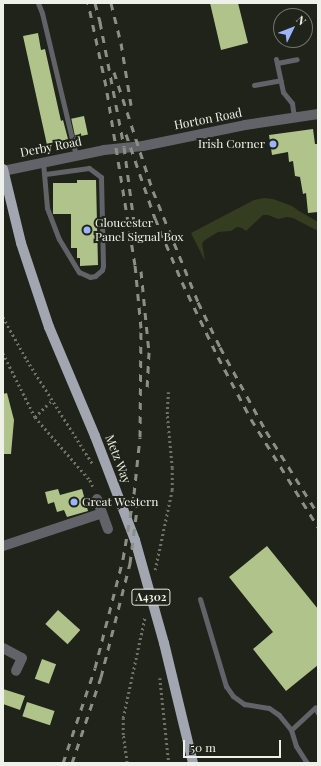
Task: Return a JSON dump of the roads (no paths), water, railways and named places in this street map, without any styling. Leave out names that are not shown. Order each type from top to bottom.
[{"type":"main road","name":"Metz Way","points":[[3,170],[13,214],[49,327],[95,436],[135,540],[164,643],[193,763]]},
{"type":"street","name":"Horton Road","points":[[104,150],[143,146],[245,125],[318,114]]},
{"type":"street","name":"Derby Road","points":[[3,170],[42,161],[104,150]]},
{"type":"street","points":[[97,499],[108,529]]},
{"type":"street","points":[[3,546],[102,513]]},
{"type":"street","points":[[3,648],[22,658],[16,671]]},
{"type":"lane","points":[[38,3],[42,13],[76,156]]},
{"type":"lane","points":[[294,117],[292,103],[283,92],[277,61],[297,59]]},
{"type":"lane","points":[[254,85],[280,80]]},
{"type":"lane","points":[[42,161],[45,174],[47,208],[59,239],[79,272],[90,277],[95,276],[102,270],[103,266],[101,177],[89,168],[45,174]]},
{"type":"lane","points":[[200,599],[226,686],[233,696],[244,704],[269,708],[279,715],[291,730],[296,746],[307,763]]},
{"type":"lane","points":[[291,730],[314,708],[318,712]]},
{"type":"railway","points":[[63,763],[95,668],[123,559],[134,494],[140,437],[141,328],[135,265],[106,86],[88,3]]},
{"type":"railway","points":[[95,3],[101,26]]},
{"type":"railway","points":[[111,3],[121,43],[131,105]]},
{"type":"railway","points":[[100,22],[124,147],[135,229]]},
{"type":"railway","points":[[114,72],[153,191],[198,302],[220,347],[266,431],[318,514]]},
{"type":"railway","points":[[126,134],[155,218],[182,282],[218,357],[251,419],[318,527]]},
{"type":"railway","points":[[141,271],[149,352],[147,390]]},
{"type":"railway","points":[[72,763],[101,677],[130,563],[139,494]]},
{"type":"place","name":"Irish Corner","points":[[273,144]]},
{"type":"place","name":"Gloucester Panel Signal Box","points":[[87,230]]},
{"type":"place","name":"Great Western","points":[[74,502]]}]
